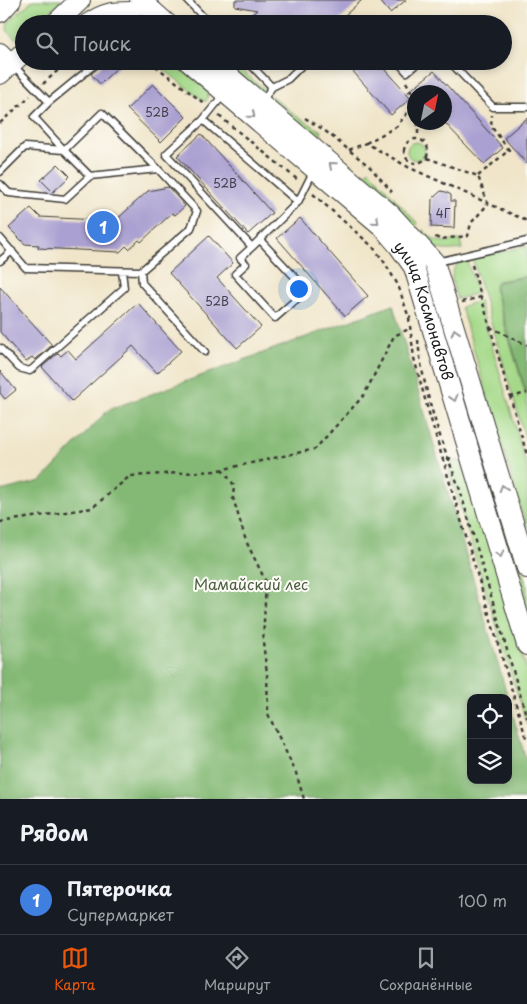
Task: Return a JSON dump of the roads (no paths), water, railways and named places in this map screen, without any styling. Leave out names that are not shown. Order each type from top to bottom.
[{"type":"main road","points":[[0,12],[11,0]]},
{"type":"main road","points":[[64,15],[80,0]]},
{"type":"main road","points":[[104,15],[136,6],[152,15]]},
{"type":"main road","name":"улица Космонавтов","points":[[199,70],[225,92],[310,180],[382,226],[399,246],[424,265]]},
{"type":"main road","name":"улица Космонавтов","points":[[226,70],[266,95],[390,214],[424,265],[447,306],[527,568]]},
{"type":"main road","name":"улица Космонавтов","points":[[424,265],[419,315],[527,645]]},
{"type":"lane","points":[[187,0],[201,15]]},
{"type":"lane","points":[[21,70],[49,102]]},
{"type":"lane","points":[[88,70],[34,117],[90,176]]},
{"type":"lane","points":[[252,70],[266,95],[297,70]]},
{"type":"lane","points":[[458,70],[493,107],[527,107]]},
{"type":"lane","points":[[225,92],[204,120],[166,154],[252,248]]},
{"type":"lane","points":[[0,172],[25,147],[64,150],[102,113],[158,169],[197,212],[191,228],[141,271],[26,268],[0,238]]},
{"type":"lane","points":[[204,120],[298,202]]},
{"type":"lane","points":[[0,184],[9,193],[65,199],[90,176],[158,169]]},
{"type":"lane","points":[[260,240],[307,290],[275,318],[235,274],[246,264],[240,258],[298,202],[310,180]]},
{"type":"lane","points":[[424,265],[527,240]]},
{"type":"lane","points":[[0,261],[12,251]]},
{"type":"lane","points":[[0,348],[18,368],[30,371],[124,288],[122,271]]},
{"type":"lane","points":[[141,271],[142,283],[205,352]]},
{"type":"place","name":"Пятерочка","points":[[103,227]]},
{"type":"park label","name":"Мамайский лес","points":[[251,585]]}]
